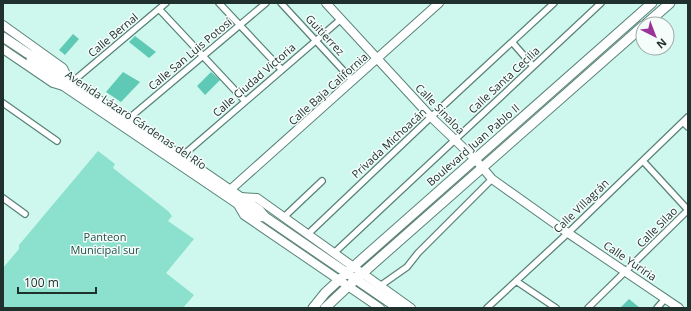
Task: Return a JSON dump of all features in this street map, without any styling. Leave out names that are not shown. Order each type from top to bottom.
[{"type":"main road","name":"Boulevard Juan Pablo II","points":[[313,308],[338,280],[652,3]]},
{"type":"main road","points":[[655,16],[670,3]]},
{"type":"main road","name":"Boulevard Juan Pablo II","points":[[325,308],[359,276],[635,33]]},
{"type":"main road","name":"Avenida Lázaro Cárdenas del Río","points":[[3,37],[37,58],[68,83],[238,200],[256,216],[265,217],[350,270],[398,308]]},
{"type":"main road","name":"Avenida Lázaro Cárdenas del Río","points":[[68,83],[127,120],[230,190],[238,200]]},
{"type":"street","name":"Calle Bernal","points":[[68,83],[166,3]]},
{"type":"street","points":[[219,3],[282,70]]},
{"type":"street","name":"Calle San Luis Potosí","points":[[127,120],[266,3]]},
{"type":"street","name":"Guitierrez","points":[[281,3],[353,81]]},
{"type":"street","name":"Calle Sinaloa","points":[[326,3],[431,117],[475,159],[492,179],[568,233]]},
{"type":"street","name":"Calle Baja California","points":[[230,190],[439,3]]},
{"type":"street","name":"Privada Michoacán","points":[[308,234],[554,3]]},
{"type":"street","name":"Calle Santa Cecilia","points":[[334,253],[601,3]]},
{"type":"street","points":[[159,9],[245,101]]},
{"type":"street","name":"Calle Ciudad Victoria","points":[[181,157],[341,19]]},
{"type":"street","points":[[3,25],[63,68],[68,83],[53,83],[3,49]]},
{"type":"street","points":[[512,42],[533,66]]},
{"type":"street","points":[[3,103],[57,142]]},
{"type":"street","name":"Calle Villagrán","points":[[487,308],[568,233],[688,117]]},
{"type":"street","points":[[683,122],[688,127]]},
{"type":"street","points":[[643,161],[688,210]]},
{"type":"street","points":[[380,286],[407,267],[418,253],[492,179]]},
{"type":"street","points":[[284,216],[322,182]]},
{"type":"street","points":[[3,198],[25,214]]},
{"type":"street","name":"Avenida Lázaro Cárdenas del Río","points":[[350,270],[334,253],[257,198],[238,200],[244,215],[380,308]]},
{"type":"street","name":"Calle Silao","points":[[588,308],[627,272],[688,210]]},
{"type":"street","name":"Calle Yuriria","points":[[568,233],[679,308]]},
{"type":"street","name":"Avenida Lázaro Cárdenas del Río","points":[[359,276],[380,286],[411,308]]},
{"type":"street","points":[[516,281],[556,308]]},
{"type":"street","points":[[657,308],[665,299]]},
{"type":"green space","name":"Panteon Municipal sur","points":[[98,151],[115,164],[113,168],[168,211],[172,216],[168,221],[194,239],[166,273],[194,295],[183,308],[3,308],[3,268],[19,249],[19,245]]},
{"type":"building","points":[[73,34],[79,39],[65,55],[59,50]]},
{"type":"building","points":[[135,36],[156,52],[149,58],[129,42]]},
{"type":"building","points":[[123,72],[140,82],[121,102],[106,92]]},
{"type":"building","points":[[211,72],[220,80],[205,95],[197,86]]},
{"type":"building","points":[[629,299],[640,308],[620,308]]}]
